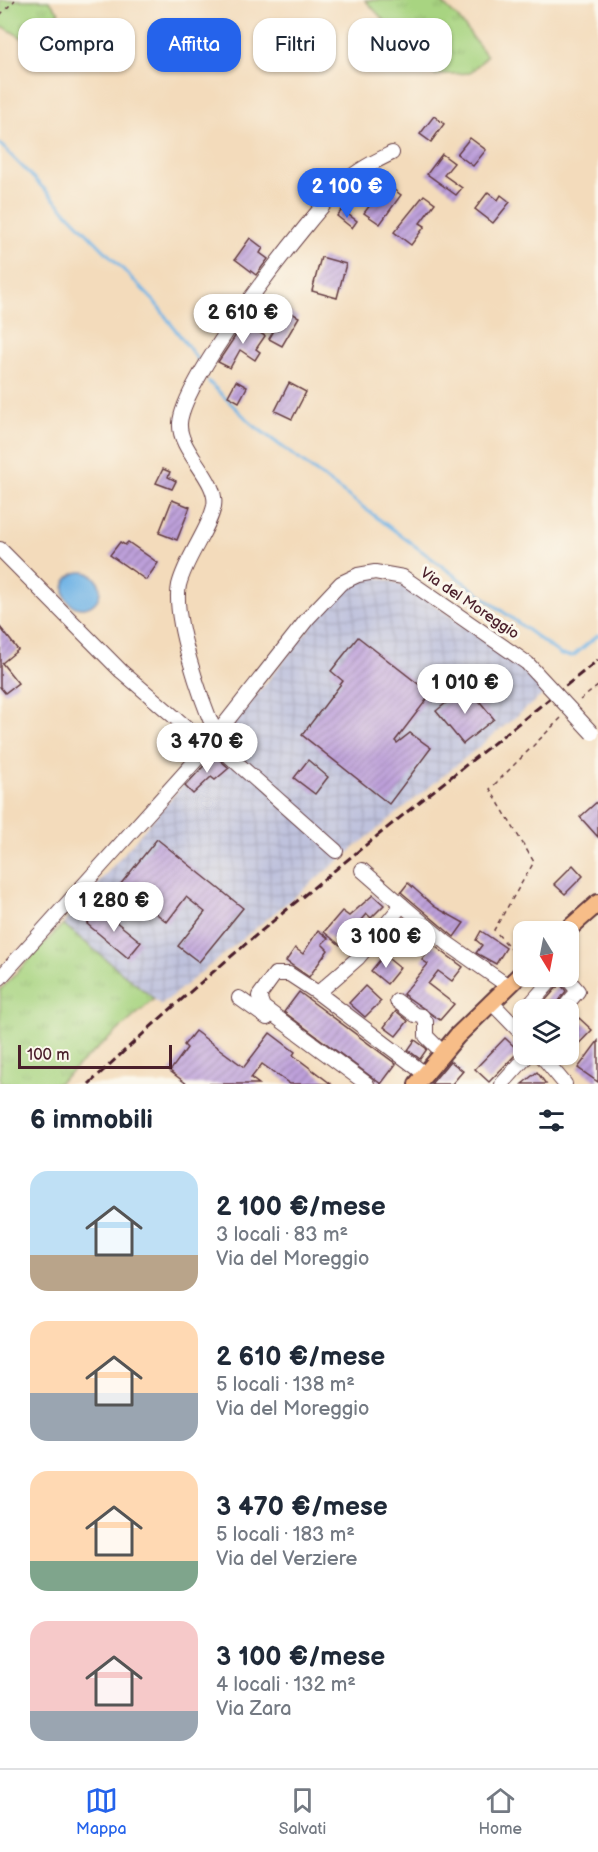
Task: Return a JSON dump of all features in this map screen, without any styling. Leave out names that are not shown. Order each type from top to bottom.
[{"type":"main road","points":[[578,921],[598,903]]},
{"type":"main road","points":[[421,1079],[442,1052],[513,978]]},
{"type":"street","points":[[212,739],[178,608],[179,586],[193,548],[210,519],[214,504],[211,489],[183,438],[180,423],[186,402],[219,344],[322,204],[348,179],[371,163],[392,153]]},
{"type":"street","points":[[0,549],[121,671],[212,739],[336,851]]},
{"type":"street","name":"Via del Moreggio","points":[[0,978],[198,759],[321,602],[341,583],[358,575],[375,572],[403,577],[527,663],[595,737]]},
{"type":"street","points":[[362,870],[447,943],[508,986]]},
{"type":"street","points":[[318,993],[358,958],[402,905]]},
{"type":"street","points":[[368,1084],[263,1007],[259,996],[275,974],[283,972],[318,993],[421,1079]]},
{"type":"street","points":[[535,999],[545,987]]},
{"type":"street","points":[[571,999],[578,991],[575,987]]},
{"type":"street","points":[[239,998],[356,1084]]},
{"type":"street","points":[[397,1001],[415,1015],[422,1016],[426,1022],[426,1036],[442,1052]]},
{"type":"street","points":[[491,1002],[513,1025]]},
{"type":"street","points":[[502,1084],[519,1065]]},
{"type":"street","points":[[549,1065],[565,1084]]},
{"type":"path","points":[[0,15],[15,0]]},
{"type":"path","points":[[577,702],[598,686]]},
{"type":"path","points":[[513,951],[494,930],[534,862],[490,789],[561,718]]},
{"type":"shaded area","points":[[374,576],[398,583],[425,598],[514,661],[545,693],[161,1005],[63,924],[212,751],[334,597],[354,583]]},
{"type":"green space","points":[[0,0],[48,0],[59,12],[55,18],[18,18],[18,35],[4,27],[0,29]]},
{"type":"green space","points":[[365,0],[439,0],[459,19],[487,56],[470,73],[435,75],[432,72],[452,72],[452,18],[382,18]]},
{"type":"green space","points":[[63,924],[154,999],[57,1084],[0,1084],[0,990]]},
{"type":"water","points":[[82,572],[94,578],[100,590],[94,602],[82,608],[70,602],[64,590],[70,578]]},
{"type":"building","points":[[434,116],[444,124],[431,142],[420,134]]},
{"type":"building","points":[[470,138],[486,150],[473,166],[457,154]]},
{"type":"building","points":[[442,154],[454,163],[444,175],[462,188],[456,195],[427,174]]},
{"type":"building","points":[[386,184],[401,195],[380,224],[364,213]]},
{"type":"building","points":[[488,192],[498,200],[501,195],[510,202],[493,223],[475,209]]},
{"type":"building","points":[[424,195],[435,203],[420,223],[425,226],[411,245],[394,232]]},
{"type":"building","points":[[342,210],[357,221],[352,228],[337,216]]},
{"type":"building","points":[[250,238],[263,248],[260,253],[268,259],[256,275],[235,259]]},
{"type":"building","points":[[321,257],[346,264],[337,298],[312,291]]},
{"type":"building","points":[[286,310],[299,317],[282,346],[269,339]]},
{"type":"building","points":[[244,323],[265,336],[256,349],[260,352],[255,360],[240,350],[230,368],[218,362]]},
{"type":"building","points":[[236,381],[247,387],[239,402],[228,396]]},
{"type":"building","points":[[289,383],[306,392],[292,419],[275,411]]},
{"type":"building","points":[[163,469],[170,472],[168,477],[176,481],[172,489],[156,483]]},
{"type":"building","points":[[172,500],[190,507],[177,540],[159,533]]},
{"type":"building","points":[[120,542],[125,545],[128,542],[158,563],[146,580],[110,555]]},
{"type":"building","points":[[0,627],[18,650],[2,663],[18,683],[5,693],[0,687]]},
{"type":"building","points":[[358,637],[431,694],[395,741],[397,743],[410,733],[431,748],[389,804],[302,735],[343,681],[331,671]]},
{"type":"building","points":[[467,686],[494,719],[463,744],[436,711]]},
{"type":"building","points":[[214,755],[229,768],[215,780],[211,777],[193,794],[185,786]]},
{"type":"building","points":[[308,760],[328,777],[315,794],[294,778]]},
{"type":"building","points":[[598,801],[598,837],[580,817]]},
{"type":"building","points":[[157,839],[243,908],[199,962],[178,946],[205,912],[186,897],[167,922],[120,885]]},
{"type":"building","points":[[573,865],[583,876],[565,894],[554,884]]},
{"type":"building","points":[[408,883],[435,907],[464,923],[454,937],[401,892]]},
{"type":"building","points":[[373,895],[384,905],[371,918],[367,914],[340,945],[324,932],[342,911],[349,916]]},
{"type":"building","points":[[99,908],[141,942],[128,958],[87,924]]},
{"type":"building","points":[[404,924],[419,937],[409,949],[394,936]]},
{"type":"building","points":[[318,930],[328,938],[322,944],[328,950],[309,977],[286,961],[295,948],[303,954]]},
{"type":"building","points":[[481,931],[506,948],[496,964],[476,953],[482,945],[476,940]]},
{"type":"building","points":[[433,945],[463,967],[452,981],[438,971],[428,984],[454,1004],[440,1020],[403,994],[428,964],[422,960]]},
{"type":"building","points":[[384,955],[400,968],[387,984],[371,971]]},
{"type":"building","points":[[365,986],[381,1001],[365,1017],[349,1003]]},
{"type":"building","points":[[557,987],[563,987],[566,991],[561,999],[547,999]]},
{"type":"building","points":[[299,992],[396,1064],[381,1084],[284,1012]]},
{"type":"building","points":[[396,1011],[408,1021],[396,1036],[384,1027]]},
{"type":"building","points":[[579,1018],[592,1030],[579,1044]]},
{"type":"building","points":[[195,1031],[244,1067],[270,1033],[295,1052],[293,1055],[331,1084],[290,1084],[262,1064],[251,1078],[259,1084],[187,1084],[170,1071],[187,1048],[184,1045]]},
{"type":"building","points":[[505,1038],[513,1045],[513,1057],[489,1082],[475,1069]]},
{"type":"building","points":[[415,1040],[427,1049],[420,1059],[408,1050]]},
{"type":"building","points":[[598,1041],[598,1082],[578,1068]]},
{"type":"building","points":[[450,1061],[463,1071],[452,1084],[431,1084]]},
{"type":"building","points":[[537,1072],[546,1084],[522,1084]]},
{"type":"waterway","points":[[0,144],[154,301],[198,360]]},
{"type":"waterway","points":[[208,381],[253,425],[561,655],[573,656],[598,635]]},
{"type":"railway","points":[[89,1084],[275,919],[598,660]]}]
